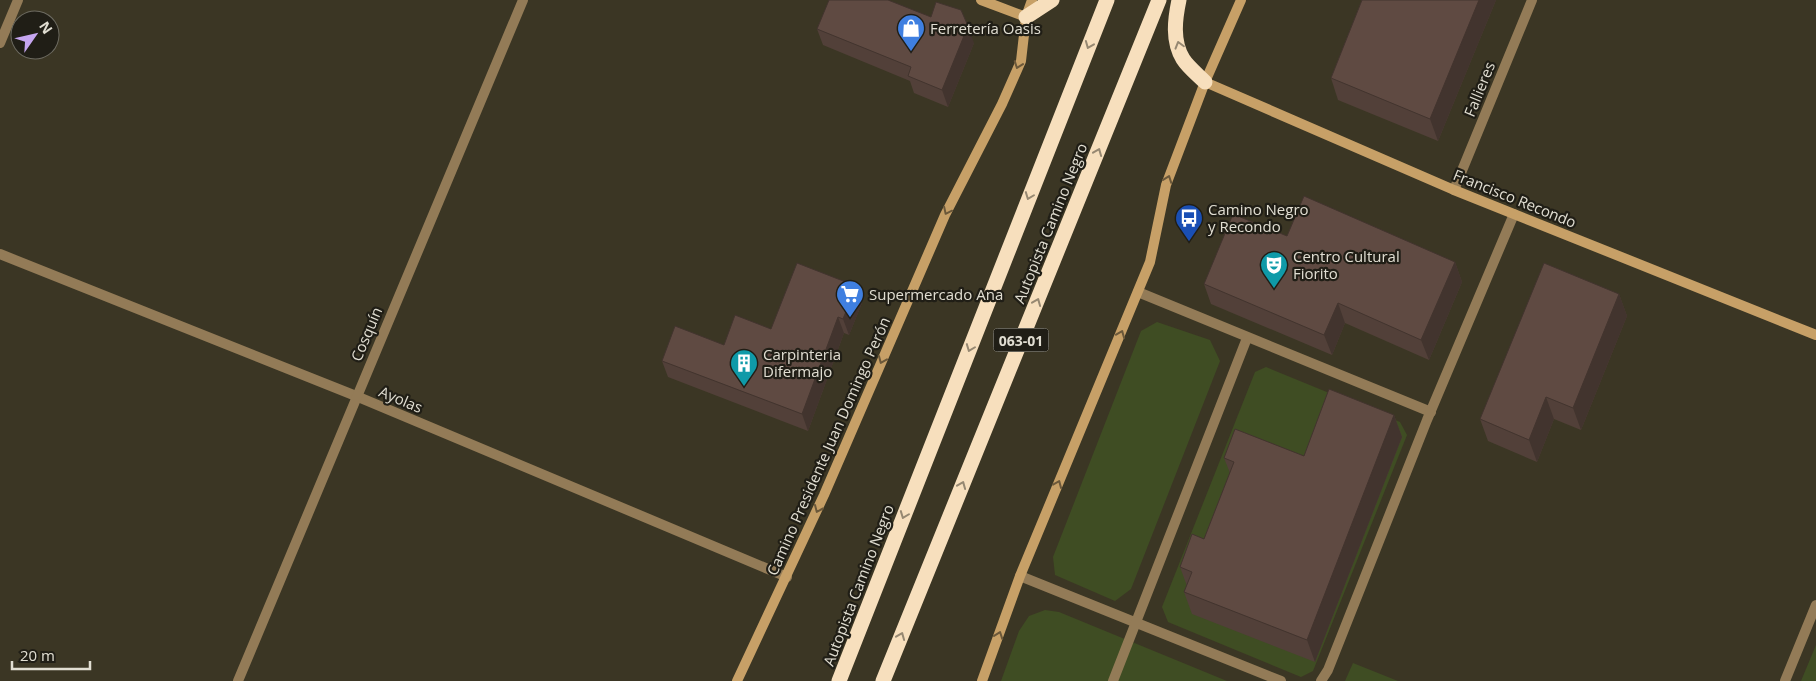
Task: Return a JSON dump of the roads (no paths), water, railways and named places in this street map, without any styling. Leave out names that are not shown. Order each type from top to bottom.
[{"type":"highway","points":[[1026,17],[1052,0]]},
{"type":"highway","name":"Autopista Camino Negro","points":[[839,681],[1107,0]]},
{"type":"highway","name":"Autopista Camino Negro","points":[[883,681],[1159,0]]},
{"type":"highway","points":[[1179,0],[1174,22],[1177,42],[1183,59],[1205,82]]},
{"type":"street","points":[[0,43],[18,0]]},
{"type":"street","name":"Cosquín","points":[[238,681],[523,0]]},
{"type":"street","points":[[981,0],[1026,17]]},
{"type":"street","name":"Camino Presidente Juan Domingo Perón","points":[[737,681],[787,577],[945,215],[1006,96],[1021,61],[1026,17],[1032,0]]},
{"type":"street","points":[[982,681],[1020,576],[1150,262],[1166,185],[1205,82],[1241,0]]},
{"type":"street","name":"Fallieres","points":[[1454,190],[1532,0]]},
{"type":"street","name":"Francisco Recondo","points":[[1205,82],[1454,190],[1816,335]]},
{"type":"street","points":[[1321,681],[1328,670],[1430,412],[1514,214]]},
{"type":"street","name":"Ayolas","points":[[0,254],[356,396],[787,577]]},
{"type":"street","points":[[1138,292],[1430,412]]},
{"type":"street","points":[[1113,681],[1247,338]]},
{"type":"street","points":[[1020,576],[1281,681]]},
{"type":"street","points":[[1785,681],[1816,605]]},
{"type":"place","name":"Ferretería Oasis","points":[[911,52]]},
{"type":"place","name":"Camino Negro y Recondo","points":[[1189,242]]},
{"type":"place","name":"Centro Cultural Fiorito","points":[[1274,289]]},
{"type":"place","name":"Supermercado Ana","points":[[850,318]]},
{"type":"place","name":"Carpinteria Difermajo","points":[[744,387]]}]
